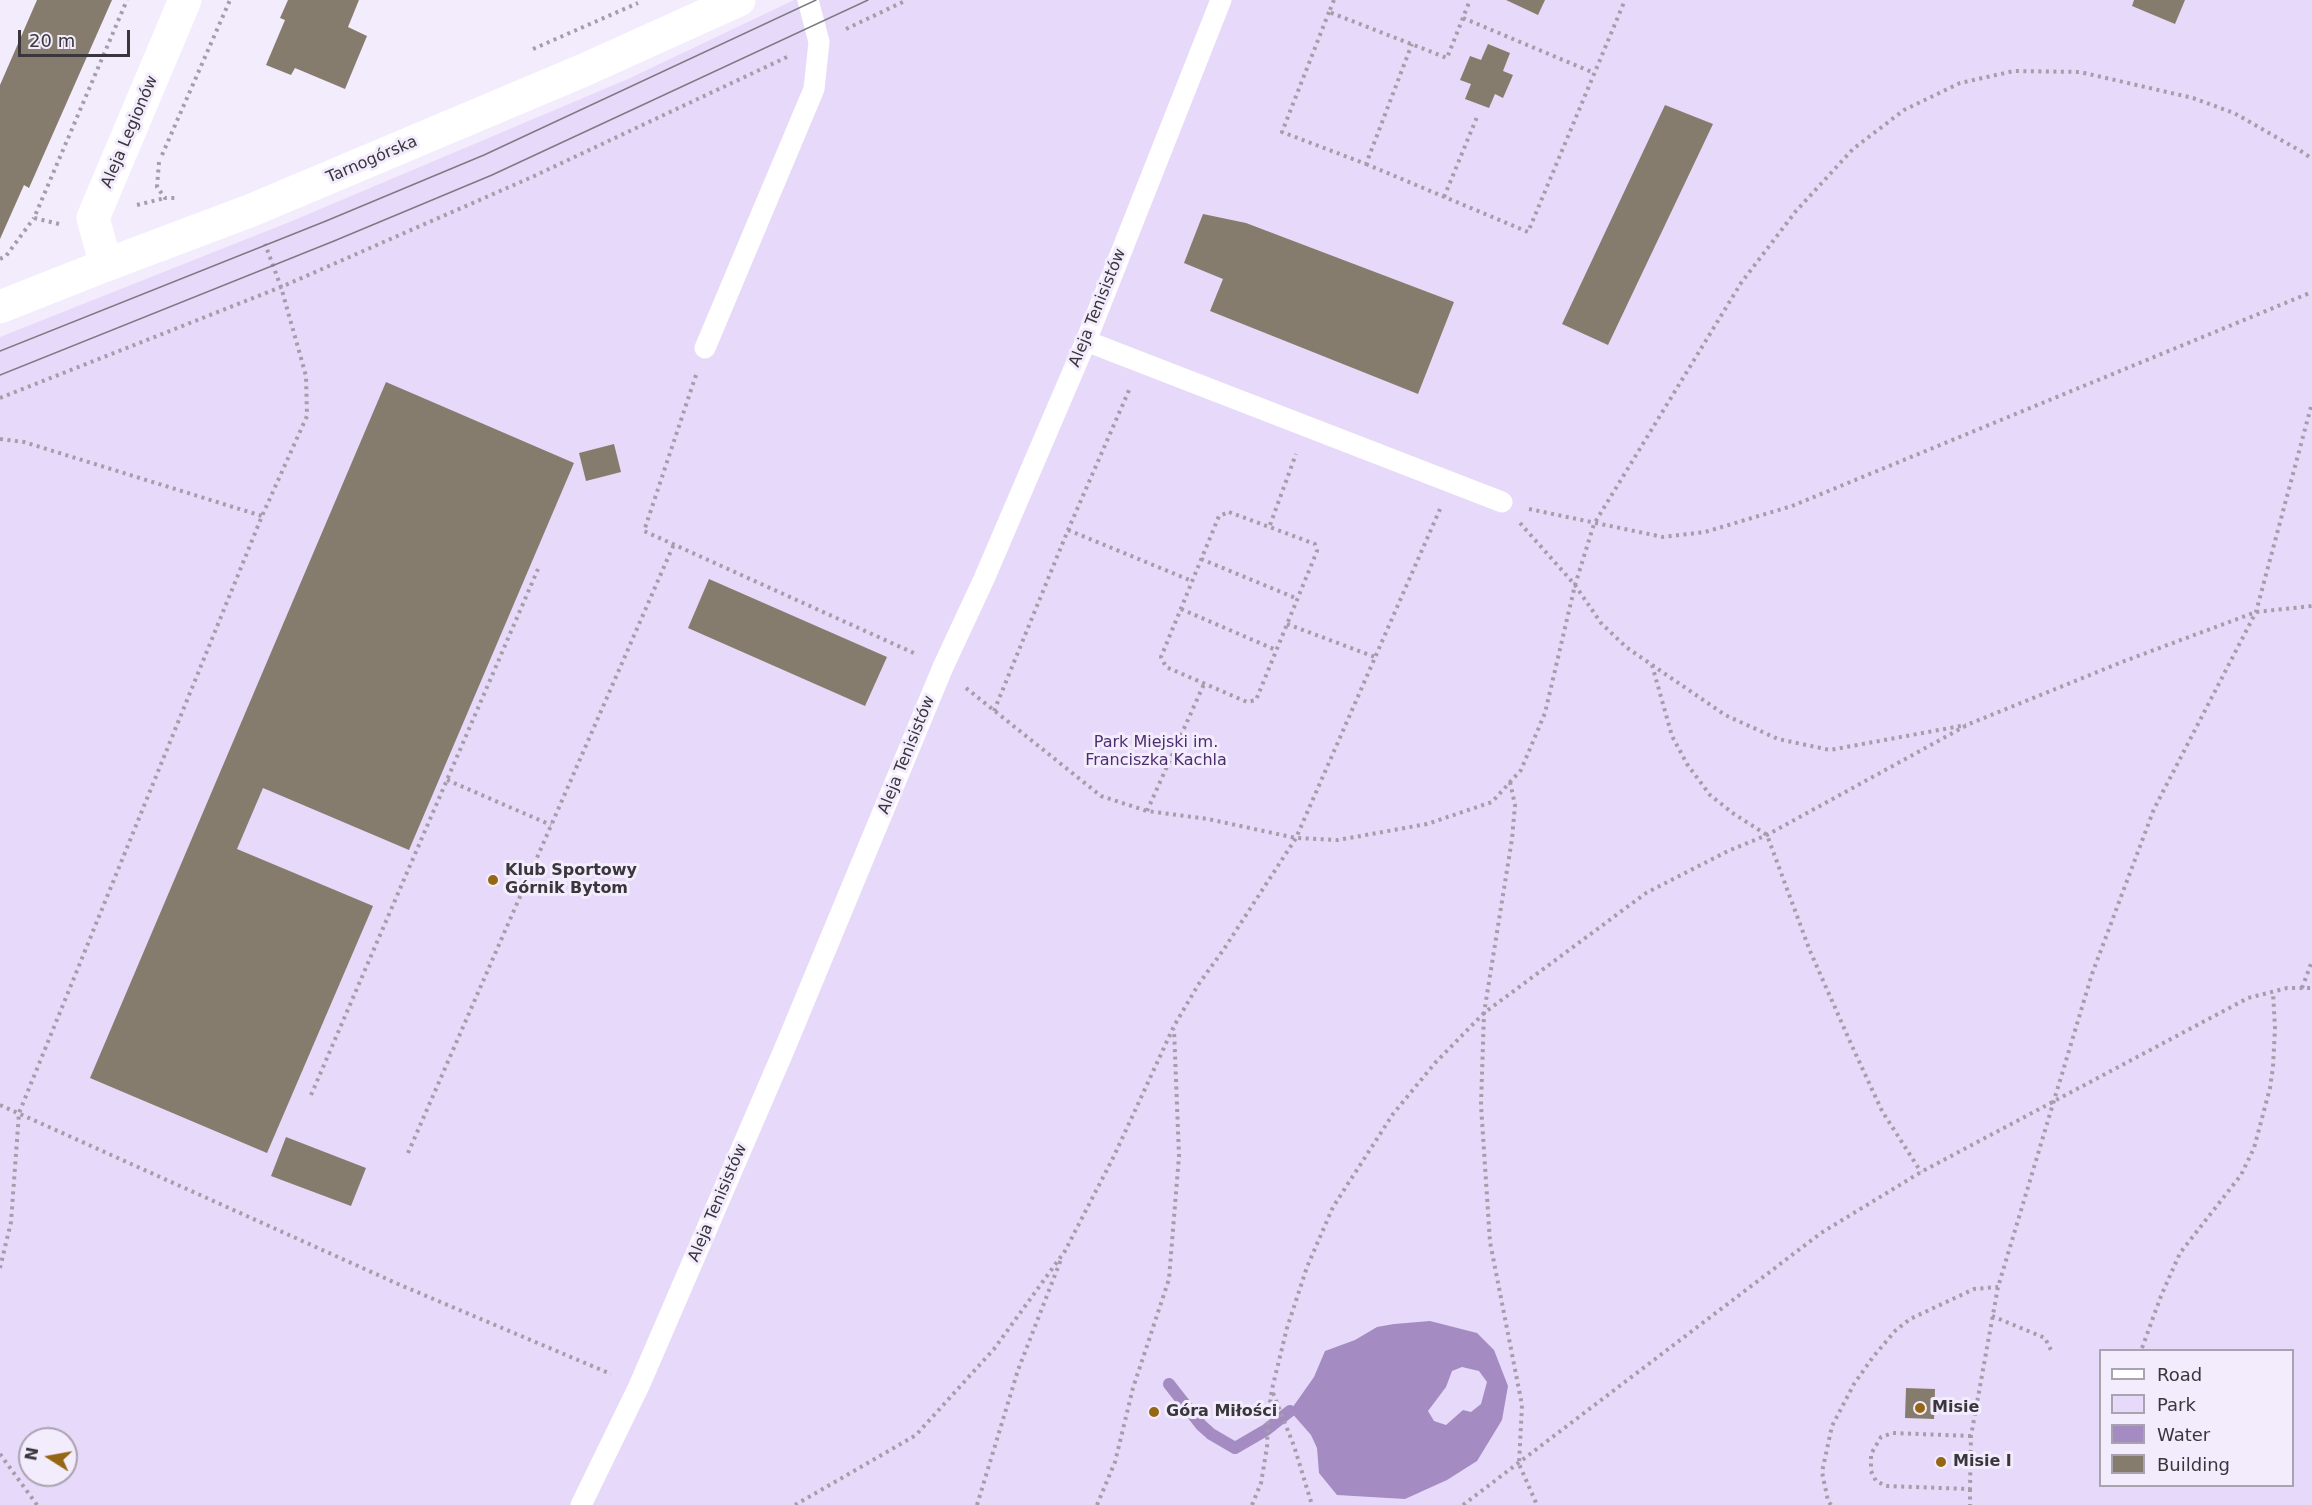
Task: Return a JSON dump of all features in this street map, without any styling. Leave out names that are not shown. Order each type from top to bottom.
[{"type":"street","name":"Aleja Legionów","points":[[106,265],[93,218],[185,0]]},
{"type":"street","name":"Tarnogórska","points":[[0,307],[252,210],[584,70],[739,0]]},
{"type":"lane","points":[[705,348],[813,89],[819,42],[808,0]]},
{"type":"lane","name":"Aleja Tenisistów","points":[[581,1505],[639,1386],[784,1050],[943,667],[984,579],[1086,341],[1221,0]]},
{"type":"lane","points":[[1086,341],[1502,502]]},
{"type":"path","points":[[184,199],[165,198],[157,187],[158,164],[230,0]]},
{"type":"path","points":[[524,53],[644,0]]},
{"type":"path","points":[[0,398],[281,287],[532,177],[907,0]]},
{"type":"path","points":[[1334,0],[1282,132],[1366,164],[1528,232],[1625,0]]},
{"type":"path","points":[[1329,12],[1447,58],[1470,0]]},
{"type":"path","points":[[1463,18],[1594,73]]},
{"type":"path","points":[[1366,164],[1412,44]]},
{"type":"path","points":[[1444,197],[1477,117]]},
{"type":"path","points":[[0,1268],[11,1222],[19,1113],[262,516],[307,416],[306,376],[281,287],[252,210]]},
{"type":"path","points":[[0,260],[6,256],[34,218]]},
{"type":"path","points":[[1502,502],[1663,537],[1705,532],[1792,506],[2312,292]]},
{"type":"path","points":[[994,711],[1068,530],[1141,362]]},
{"type":"path","points":[[1970,1505],[1971,1436],[1998,1287],[2092,974],[2154,809],[2256,612],[2312,404]]},
{"type":"path","points":[[1270,525],[1306,428]]},
{"type":"path","points":[[0,440],[24,442],[262,516]]},
{"type":"path","points":[[977,1505],[1018,1370],[1065,1251],[1114,1156],[1174,1026],[1198,985],[1296,838],[1452,483]]},
{"type":"path","points":[[1502,502],[1575,585],[1601,623],[1626,647],[1725,715],[1778,739],[1830,750],[1969,724]]},
{"type":"path","points":[[1229,512],[1270,525],[1315,544],[1317,551],[1256,700],[1247,702],[1166,667],[1161,657],[1219,516],[1229,512]]},
{"type":"path","points":[[1068,530],[1192,581]]},
{"type":"path","points":[[408,1153],[674,544]]},
{"type":"path","points":[[1201,560],[1298,599]]},
{"type":"path","points":[[311,1095],[538,569]]},
{"type":"path","points":[[1252,1505],[1261,1483],[1272,1389],[1287,1328],[1303,1278],[1333,1207],[1393,1114],[1435,1063],[1484,1013],[1646,893],[1728,851],[1767,835],[1969,724],[2122,662],[2256,612],[2312,606]]},
{"type":"path","points":[[1181,609],[1276,650]]},
{"type":"path","points":[[1287,624],[1375,657]]},
{"type":"path","points":[[1652,665],[1672,736],[1687,764],[1710,795],[1767,835],[1810,951],[1862,1068],[1882,1111],[1921,1172]]},
{"type":"path","points":[[1147,811],[1204,684]]},
{"type":"path","points":[[447,780],[551,825]]},
{"type":"path","points":[[1510,782],[1515,805],[1512,839],[1484,1013],[1480,1105],[1490,1242],[1522,1405],[1519,1464],[1537,1505]]},
{"type":"path","points":[[2302,988],[2312,961]]},
{"type":"path","points":[[1463,1505],[1821,1233],[1921,1172],[2248,998],[2287,988],[2312,988]]},
{"type":"path","points":[[2142,1348],[2180,1253],[2208,1214],[2241,1175],[2254,1148],[2268,1097],[2273,1067],[2275,1028],[2273,992]]},
{"type":"path","points":[[1097,1505],[1115,1462],[1133,1388],[1169,1279],[1179,1156],[1174,1026]]},
{"type":"path","points":[[0,1105],[398,1284],[639,1386]]},
{"type":"path","points":[[795,1505],[916,1435],[994,1349],[1065,1251]]},
{"type":"path","points":[[1831,1505],[1828,1501],[1822,1472],[1832,1426],[1854,1384],[1873,1357],[1895,1331],[1910,1319],[1974,1289],[1998,1287]]},
{"type":"path","points":[[1992,1316],[2044,1338],[2051,1350]]},
{"type":"path","points":[[1272,1389],[1312,1505]]},
{"type":"path","points":[[1970,1489],[1886,1486],[1876,1481],[1870,1464],[1874,1446],[1881,1437],[1893,1433],[1971,1436]]},
{"type":"path","points":[[0,1454],[37,1505]]},
{"type":"green space","name":"Park Miejski im. Franciszka Kachla","points":[[794,0],[2312,0],[2312,1505],[0,1505],[0,337],[292,221],[628,79]]},
{"type":"water","points":[[1430,1321],[1477,1333],[1494,1350],[1508,1386],[1502,1420],[1477,1461],[1447,1480],[1405,1499],[1337,1495],[1319,1473],[1317,1448],[1311,1435],[1290,1411],[1314,1377],[1325,1351],[1355,1340],[1377,1327]],"holes":[[[1462,1367],[1479,1371],[1487,1382],[1481,1404],[1471,1412],[1463,1410],[1446,1425],[1434,1421],[1428,1411],[1446,1387],[1452,1371]]]},
{"type":"building","points":[[37,0],[112,0],[29,188],[24,185],[0,239],[0,85]]},
{"type":"building","points":[[288,0],[359,0],[348,27],[367,36],[345,89],[295,68],[291,75],[266,65],[285,20],[280,18]]},
{"type":"building","points":[[1506,0],[1545,0],[1538,15]]},
{"type":"building","points":[[2134,0],[2185,0],[2175,24],[2132,6]]},
{"type":"building","points":[[1488,44],[1510,53],[1503,71],[1513,75],[1503,98],[1495,94],[1489,108],[1465,99],[1471,84],[1460,80],[1470,56],[1481,60]]},
{"type":"building","points":[[1665,105],[1713,124],[1608,345],[1562,324]]},
{"type":"building","points":[[1203,214],[1246,223],[1454,302],[1418,394],[1210,311],[1223,279],[1184,263]]},
{"type":"building","points":[[386,382],[574,463],[409,850],[263,788],[237,849],[373,906],[267,1153],[90,1078]]},
{"type":"building","points":[[614,444],[621,472],[586,481],[579,453]]},
{"type":"building","points":[[709,579],[887,657],[865,706],[688,628]]},
{"type":"building","points":[[286,1137],[366,1168],[351,1206],[271,1176]]},
{"type":"building","name":"Misie","points":[[1906,1388],[1935,1389],[1934,1419],[1905,1418]]},
{"type":"waterway","points":[[1169,1384],[1201,1425],[1211,1434],[1235,1448],[1266,1430],[1290,1411]]},
{"type":"tram line","points":[[0,351],[326,221],[484,155],[816,0]]},
{"type":"tram line","points":[[0,375],[492,175],[868,0]]},
{"type":"place","name":"Klub Sportowy Górnik Bytom","points":[[493,880]]},
{"type":"place","name":"Misie","points":[[1920,1408]]},
{"type":"place","name":"Góra Miłości","points":[[1154,1412]]},
{"type":"place","name":"Misie I","points":[[1941,1462]]}]
